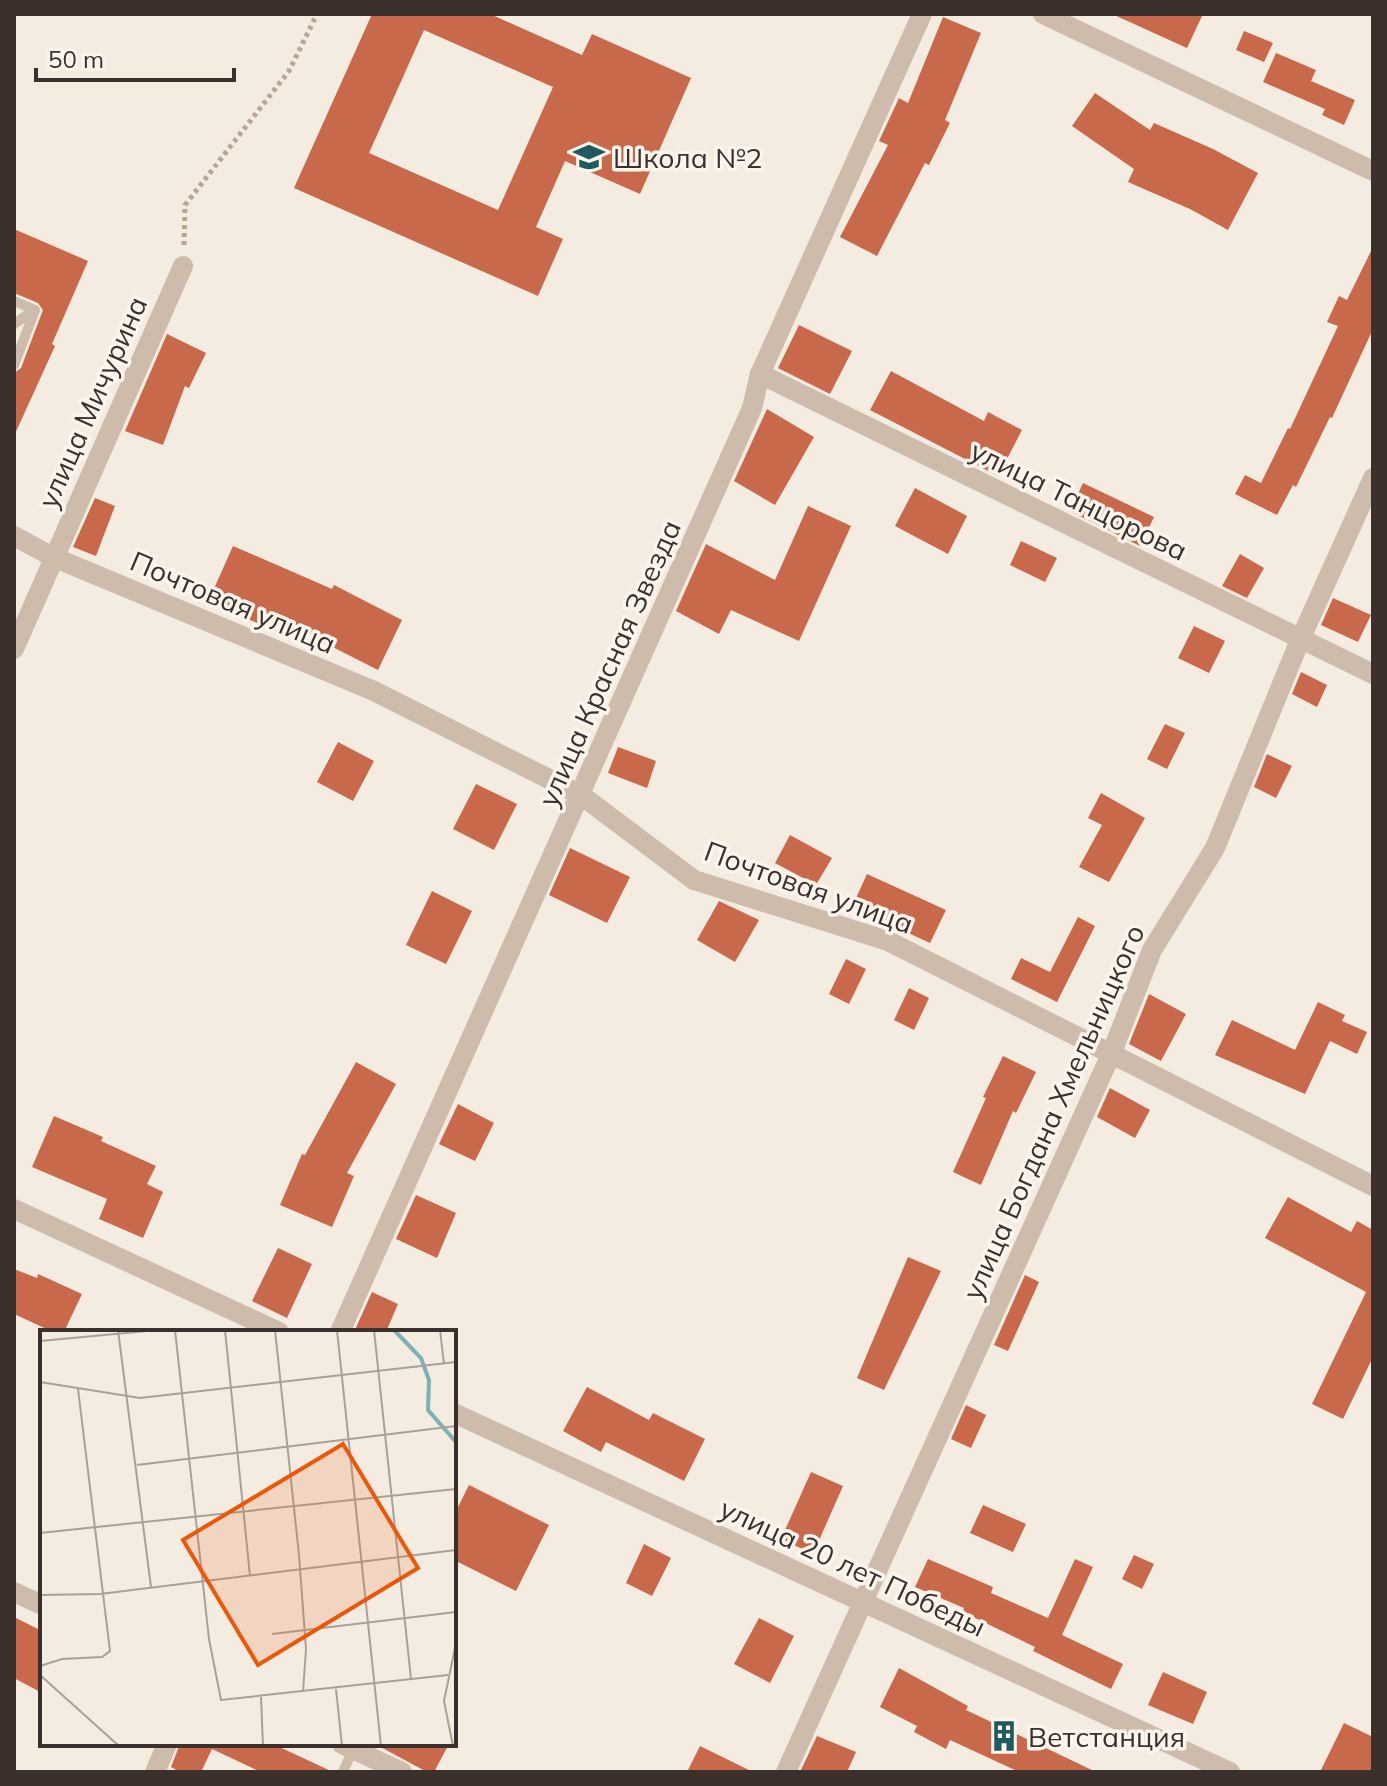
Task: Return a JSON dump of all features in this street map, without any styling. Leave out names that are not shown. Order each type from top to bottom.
[{"type":"street","name":"улица Красная Звезда","points":[[341,1330],[752,408],[760,374],[922,14]]},
{"type":"street","points":[[1043,14],[1373,171]]},
{"type":"street","name":"улица Мичурина","points":[[14,649],[183,266]]},
{"type":"street","name":"улица Танцорова","points":[[760,374],[1373,674]]},
{"type":"street","name":"улица Богдана Хмельницкого","points":[[786,1772],[1112,1052],[1152,950],[1215,848],[1300,640],[1373,478]]},
{"type":"street","name":"Почтовая улица","points":[[14,536],[53,557],[374,691],[581,795],[694,880],[888,941],[1373,1186]]},
{"type":"street","points":[[14,1209],[275,1330]]},
{"type":"street","name":"улица 20 лет Победы","points":[[456,1414],[1230,1772]]},
{"type":"street","points":[[14,1592],[40,1604]]},
{"type":"street","points":[[155,1772],[166,1746]]},
{"type":"street","points":[[348,1746],[402,1772]]},
{"type":"lane","points":[[14,301],[35,310]]},
{"type":"lane","points":[[14,324],[35,310]]},
{"type":"lane","points":[[14,365],[35,310]]},
{"type":"lane","points":[[343,1772],[348,1746]]},
{"type":"path","points":[[183,266],[185,205],[289,71],[317,14]]},
{"type":"building","name":"Школа №2","points":[[372,14],[490,14],[582,55],[592,34],[691,78],[640,194],[565,161],[536,227],[563,239],[538,296],[294,188]],"holes":[[[424,30],[553,87],[498,210],[369,153]]]},
{"type":"building","points":[[1112,14],[1203,14],[1187,48]]},
{"type":"building","points":[[943,17],[981,33],[945,120],[950,123],[929,165],[925,163],[877,256],[840,237],[888,145],[879,141],[899,98],[908,103]]},
{"type":"building","points":[[1244,31],[1273,43],[1264,62],[1236,50]]},
{"type":"building","points":[[1276,53],[1316,70],[1311,81],[1355,100],[1344,125],[1322,115],[1325,109],[1263,82]]},
{"type":"building","points":[[1095,93],[1150,130],[1154,123],[1258,173],[1228,230],[1190,209],[1128,182],[1134,169],[1072,126]]},
{"type":"building","points":[[14,229],[88,261],[52,344],[55,346],[14,436],[14,373],[21,368],[43,310],[38,303],[14,293]]},
{"type":"building","points":[[1373,247],[1373,329],[1332,418],[1296,487],[1293,485],[1277,515],[1235,494],[1245,475],[1261,483],[1338,326],[1327,322],[1339,296],[1347,300]]},
{"type":"building","points":[[799,325],[852,351],[830,394],[778,368]]},
{"type":"building","points":[[167,334],[206,353],[189,388],[185,386],[163,445],[125,431]]},
{"type":"building","points":[[891,371],[984,421],[988,412],[1022,430],[998,476],[870,410]]},
{"type":"building","points":[[767,409],[814,437],[775,505],[734,481]]},
{"type":"building","points":[[1083,483],[1154,517],[1140,546],[1070,511]]},
{"type":"building","points":[[915,488],[967,516],[948,554],[895,526]]},
{"type":"building","points":[[95,498],[115,506],[96,556],[73,547]]},
{"type":"building","points":[[808,506],[851,526],[799,641],[731,610],[719,634],[676,611],[706,544],[775,580]]},
{"type":"building","points":[[1021,541],[1057,558],[1045,582],[1010,565]]},
{"type":"building","points":[[233,546],[332,589],[334,585],[402,620],[378,670],[287,624],[283,634],[208,602]]},
{"type":"building","points":[[1240,554],[1264,568],[1247,598],[1222,586]]},
{"type":"building","points":[[1333,598],[1371,615],[1358,642],[1321,625]]},
{"type":"building","points":[[1194,626],[1225,641],[1209,673],[1178,658]]},
{"type":"building","points":[[1301,672],[1327,685],[1317,707],[1292,694]]},
{"type":"building","points":[[1165,724],[1185,733],[1167,769],[1147,759]]},
{"type":"building","points":[[338,742],[374,761],[353,801],[317,782]]},
{"type":"building","points":[[618,747],[656,761],[647,788],[608,773]]},
{"type":"building","points":[[1267,754],[1292,766],[1276,798],[1254,787]]},
{"type":"building","points":[[476,784],[517,804],[494,850],[453,829]]},
{"type":"building","points":[[1101,793],[1145,818],[1109,882],[1079,867],[1102,825],[1088,818]]},
{"type":"building","points":[[790,835],[832,858],[816,885],[775,863]]},
{"type":"building","points":[[570,848],[630,877],[607,923],[549,895]]},
{"type":"building","points":[[867,874],[946,910],[930,943],[852,907]]},
{"type":"building","points":[[432,891],[472,911],[446,964],[406,945]]},
{"type":"building","points":[[719,901],[759,920],[735,962],[697,940]]},
{"type":"building","points":[[1078,917],[1095,926],[1057,1002],[1011,979],[1021,958],[1050,972]]},
{"type":"building","points":[[846,959],[866,969],[849,1004],[829,994]]},
{"type":"building","points":[[909,988],[929,998],[914,1030],[894,1020]]},
{"type":"building","points":[[1149,994],[1186,1014],[1161,1061],[1129,1044]]},
{"type":"building","points":[[1318,1002],[1345,1015],[1342,1021],[1367,1032],[1357,1054],[1330,1041],[1305,1094],[1215,1055],[1232,1020],[1295,1050]]},
{"type":"building","points":[[1003,1056],[1036,1072],[1016,1113],[1013,1111],[981,1185],[953,1172]]},
{"type":"building","points":[[356,1062],[396,1084],[347,1173],[354,1176],[332,1227],[280,1205],[302,1154],[305,1155]]},
{"type":"building","points":[[1110,1088],[1150,1110],[1135,1138],[1097,1117]]},
{"type":"building","points":[[458,1104],[494,1123],[475,1161],[439,1144]]},
{"type":"building","points":[[54,1116],[103,1137],[101,1141],[156,1166],[147,1184],[163,1192],[143,1238],[99,1219],[107,1199],[32,1167]]},
{"type":"building","points":[[416,1195],[456,1213],[437,1258],[396,1239]]},
{"type":"building","points":[[1288,1197],[1351,1232],[1357,1221],[1373,1230],[1373,1357],[1343,1419],[1312,1404],[1366,1292],[1265,1238]]},
{"type":"building","points":[[278,1248],[312,1264],[287,1318],[252,1301]]},
{"type":"building","points":[[908,1257],[941,1271],[884,1390],[857,1378]]},
{"type":"building","points":[[14,1269],[37,1278],[38,1274],[82,1294],[65,1330],[49,1330],[14,1314]]},
{"type":"building","points":[[1025,1275],[1039,1282],[1008,1351],[994,1345]]},
{"type":"building","points":[[372,1292],[398,1304],[387,1330],[355,1330]]},
{"type":"building","points":[[587,1387],[649,1420],[653,1413],[705,1439],[684,1481],[606,1442],[601,1452],[563,1431]]},
{"type":"building","points":[[966,1405],[986,1415],[971,1448],[951,1439]]},
{"type":"building","points":[[811,1472],[843,1486],[813,1554],[781,1539]]},
{"type":"building","points":[[469,1485],[549,1525],[516,1591],[456,1561],[456,1511]]},
{"type":"building","points":[[983,1505],[1026,1524],[1013,1552],[970,1533]]},
{"type":"building","points":[[644,1544],[671,1558],[652,1596],[626,1583]]},
{"type":"building","points":[[1134,1555],[1154,1564],[1142,1589],[1122,1579]]},
{"type":"building","points":[[928,1559],[993,1587],[991,1593],[1048,1618],[1075,1559],[1093,1567],[1062,1635],[1123,1664],[1111,1689],[1033,1651],[1035,1647],[963,1612],[964,1608],[915,1587]]},
{"type":"building","points":[[14,1617],[40,1630],[40,1692],[14,1678]]},
{"type":"building","points":[[759,1618],[794,1636],[770,1683],[734,1664]]},
{"type":"building","points":[[899,1668],[968,1706],[966,1710],[1096,1772],[1019,1772],[950,1740],[946,1749],[914,1732],[917,1726],[880,1707]]},
{"type":"building","points":[[1163,1672],[1207,1692],[1193,1724],[1148,1705]]},
{"type":"building","points":[[1344,1723],[1373,1737],[1373,1772],[1320,1772]]},
{"type":"building","points":[[817,1736],[856,1752],[847,1772],[800,1772]]},
{"type":"building","points":[[179,1746],[277,1746],[333,1772],[261,1772],[212,1749],[201,1772],[180,1772],[171,1767]]},
{"type":"building","points":[[379,1746],[448,1746],[434,1772],[427,1772]]},
{"type":"building","points":[[700,1746],[753,1772],[687,1772]]},
{"type":"place","name":"Школа №2","points":[[589,157]]},
{"type":"place","name":"Ветстанция","points":[[1004,1736]]}]
